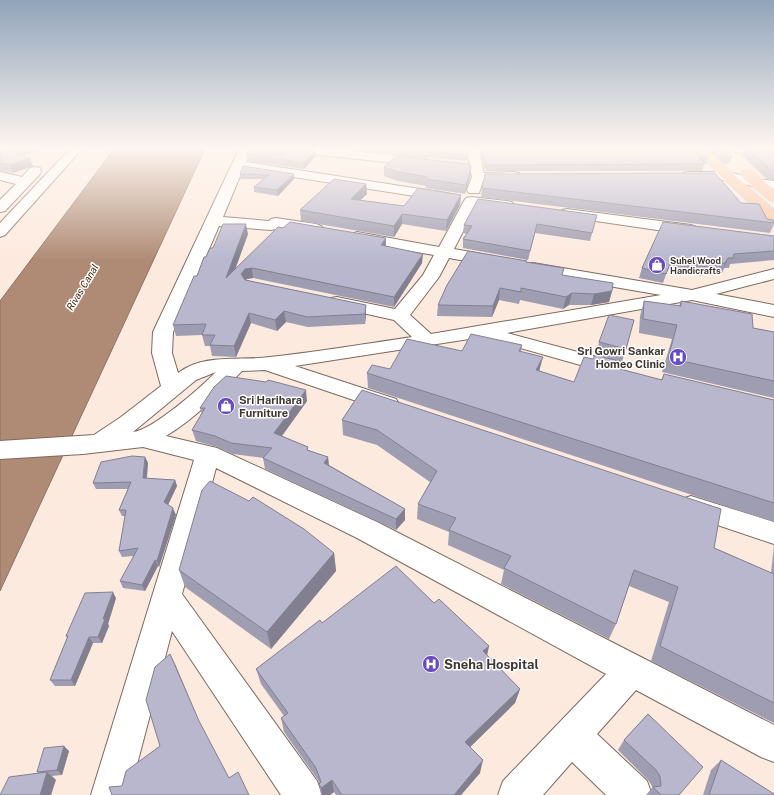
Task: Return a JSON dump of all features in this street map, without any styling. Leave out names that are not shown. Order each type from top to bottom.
[{"type":"main road","points":[[739,186],[774,218]]},
{"type":"main road","points":[[761,186],[774,197]]},
{"type":"street","points":[[0,208],[21,186]]},
{"type":"street","points":[[0,232],[42,186]]},
{"type":"street","points":[[172,387],[162,353],[163,332],[230,186]]},
{"type":"street","points":[[375,186],[471,201],[524,207]]},
{"type":"street","points":[[400,316],[430,277],[444,253],[471,201],[475,186]]},
{"type":"street","points":[[555,211],[704,232]]},
{"type":"street","points":[[214,221],[273,224],[329,232]]},
{"type":"street","points":[[344,235],[692,295],[774,311]]},
{"type":"street","points":[[92,444],[129,423],[172,387],[189,375],[205,368],[268,364],[483,332],[692,295],[774,274]]},
{"type":"street","points":[[323,299],[400,316],[427,341]]},
{"type":"street","points":[[483,332],[632,373]]},
{"type":"street","points":[[268,364],[412,412]]},
{"type":"street","points":[[143,438],[170,423],[236,365]]},
{"type":"street","points":[[0,450],[92,444],[143,438],[208,454],[367,530],[774,744]]},
{"type":"street","points":[[110,795],[208,454]]},
{"type":"street","points":[[669,498],[774,533]]},
{"type":"street","points":[[166,596],[303,795]]},
{"type":"street","points":[[517,795],[632,670]]},
{"type":"street","points":[[571,735],[632,795]]},
{"type":"water","name":"Rivas Canal","points":[[86,186],[188,186],[0,591],[0,301]]},
{"type":"building","points":[[255,186],[281,186],[277,190],[254,187]]},
{"type":"building","points":[[326,186],[364,186],[351,199],[404,206],[418,188],[461,195],[447,220],[402,214],[394,226],[300,210]]},
{"type":"building","points":[[482,186],[726,186],[741,203],[759,204],[767,219],[773,220],[774,223],[482,188]]},
{"type":"building","points":[[478,199],[597,215],[592,233],[537,224],[530,251],[463,239],[472,226],[464,225]]},
{"type":"building","points":[[290,222],[386,238],[381,245],[423,254],[394,297],[252,268],[245,269],[241,274],[245,280],[366,305],[365,314],[307,317],[284,311],[275,320],[249,313],[234,346],[210,345],[215,335],[202,335],[206,324],[173,325],[194,276],[197,276],[204,257],[206,257],[210,248],[213,248],[223,224],[246,224],[226,278],[278,227],[283,228]]},
{"type":"building","points":[[663,222],[774,236],[774,251],[734,254],[733,258],[728,258],[725,263],[707,263],[706,267],[672,259],[666,274],[642,268]]},
{"type":"building","points":[[468,251],[564,268],[562,275],[613,283],[612,291],[594,294],[572,293],[566,297],[521,288],[521,292],[500,288],[493,306],[438,305],[447,285]]},
{"type":"building","points":[[644,301],[681,306],[681,301],[752,314],[753,328],[774,332],[774,381],[668,358],[677,325],[643,319]]},
{"type":"building","points":[[609,315],[634,320],[626,349],[599,342]]},
{"type":"building","points":[[471,334],[522,345],[519,351],[543,357],[536,370],[574,382],[584,357],[593,359],[595,355],[622,362],[620,369],[662,380],[664,374],[774,400],[774,503],[367,373],[372,365],[390,369],[407,339],[462,351]]},
{"type":"building","points":[[226,376],[266,382],[268,380],[306,390],[274,433],[308,447],[307,450],[328,457],[324,463],[405,509],[396,519],[263,458],[272,448],[231,443],[215,436],[192,430],[205,408],[200,408],[214,387]]},
{"type":"building","points":[[362,390],[721,509],[714,548],[774,574],[774,703],[660,646],[678,587],[634,570],[616,624],[504,568],[511,556],[449,530],[456,518],[418,504],[437,471],[377,430],[342,420]]},
{"type":"building","points":[[132,456],[145,457],[143,478],[175,480],[164,502],[173,508],[157,561],[155,560],[142,585],[120,581],[138,548],[119,551],[126,510],[119,510],[131,482],[93,483],[101,462]]},
{"type":"building","points":[[210,481],[249,501],[253,497],[304,529],[334,553],[267,632],[179,570],[202,490]]},
{"type":"building","points":[[396,566],[434,603],[439,599],[489,646],[483,651],[520,689],[465,742],[483,760],[454,795],[342,795],[332,780],[321,788],[319,784],[321,782],[316,768],[281,718],[288,713],[256,669],[320,620],[322,623]]},
{"type":"building","points":[[113,592],[98,637],[89,637],[71,680],[50,680],[68,636],[66,636],[85,593]]},
{"type":"building","points":[[170,654],[199,721],[229,778],[238,772],[249,795],[112,795],[109,787],[122,786],[126,771],[160,746],[146,700],[155,667]]},
{"type":"building","points":[[648,714],[703,767],[679,795],[661,795],[653,787],[661,786],[660,776],[656,770],[624,740]]},
{"type":"building","points":[[64,746],[57,770],[37,772],[44,748]]},
{"type":"building","points":[[721,760],[774,794],[774,795],[709,795]]},
{"type":"building","points":[[47,772],[40,795],[0,795],[9,777]]},
{"type":"place","name":"Suhel Wood Handicrafts","points":[[657,265]]},
{"type":"place","name":"Sri Gowri Sankar Homeo Clinic","points":[[678,357]]},
{"type":"place","name":"Sri Harihara Furniture","points":[[226,406]]},
{"type":"place","name":"Sneha Hospital","points":[[431,664]]}]
